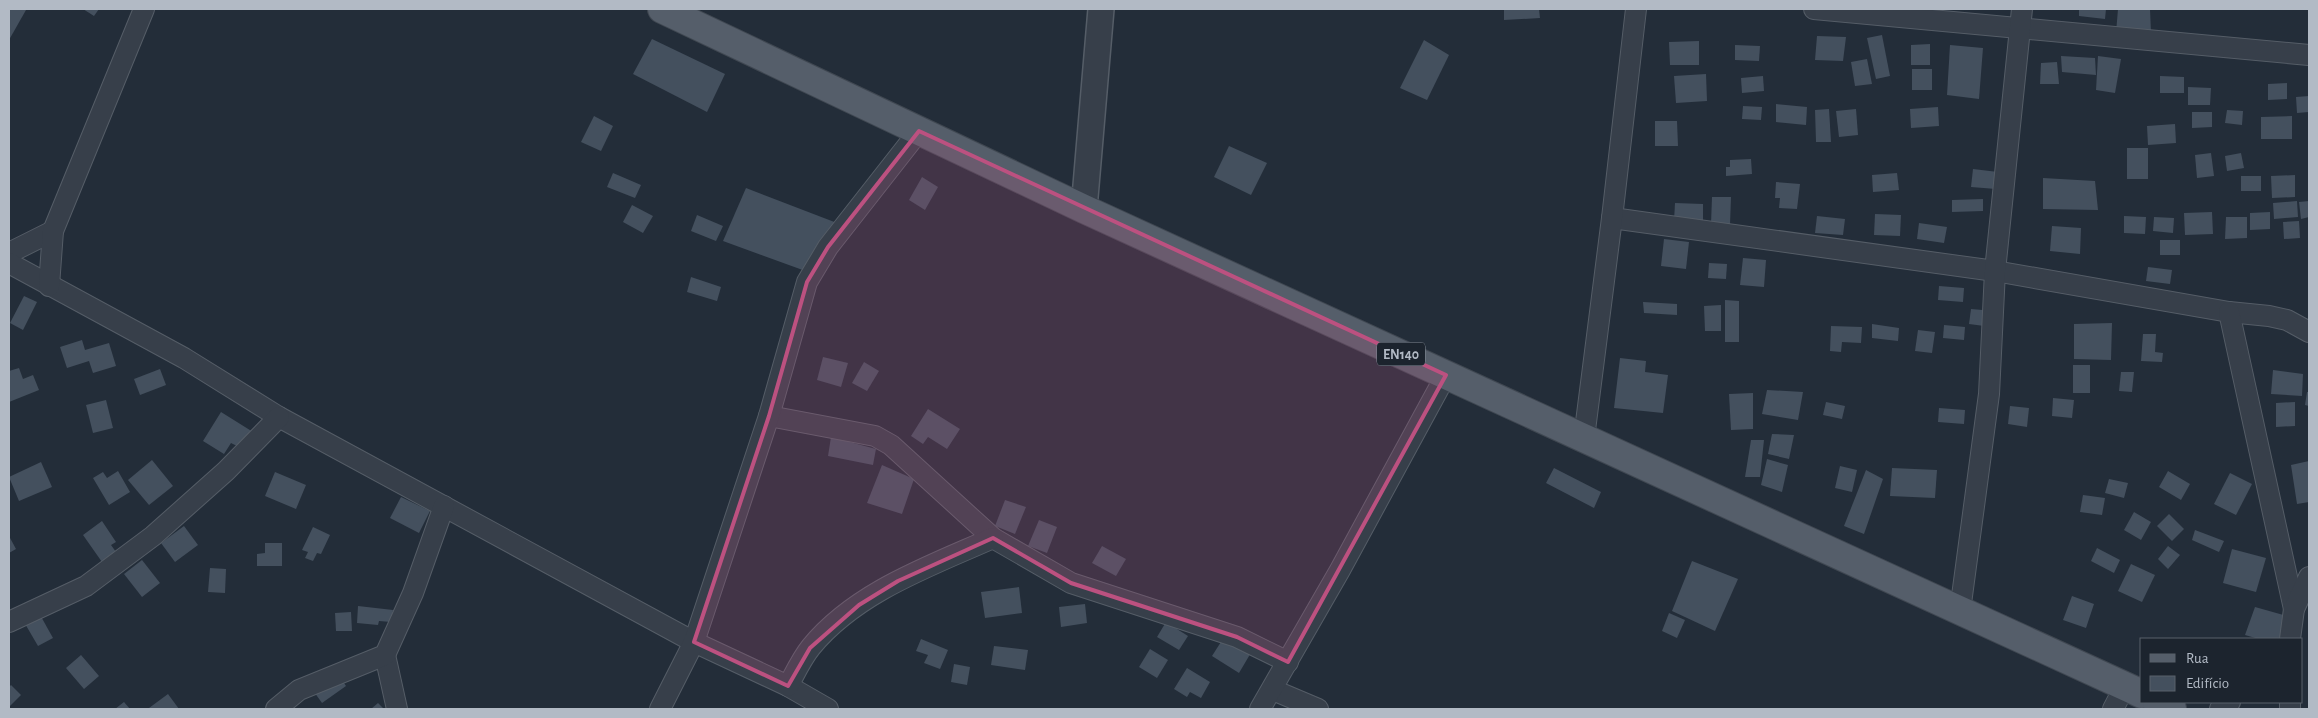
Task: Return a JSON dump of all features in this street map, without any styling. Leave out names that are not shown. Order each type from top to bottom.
[{"type":"main road","name":"EN140","points":[[662,9],[1084,209],[2133,690]]},
{"type":"main road","points":[[2159,703],[2172,709]]},
{"type":"street","points":[[49,286],[53,232],[144,9]]},
{"type":"street","points":[[1084,209],[1101,9]]},
{"type":"street","points":[[1584,438],[1636,9]]},
{"type":"street","points":[[1814,9],[2021,30],[2309,55]]},
{"type":"street","points":[[1960,611],[1989,394],[1995,271],[2022,9]]},
{"type":"street","points":[[660,709],[694,642],[769,416],[807,282],[828,247],[918,131]]},
{"type":"street","points":[[1612,218],[1995,271],[2229,312],[2269,316],[2287,320],[2309,332]]},
{"type":"street","points":[[9,253],[53,232]]},
{"type":"street","points":[[9,263],[184,358],[279,417],[694,642],[788,686],[820,707]]},
{"type":"street","points":[[2229,312],[2294,609]]},
{"type":"street","points":[[1260,709],[1273,690],[1446,375]]},
{"type":"street","points":[[769,416],[876,436],[891,445],[993,538],[1070,583],[1237,637],[1288,662]]},
{"type":"street","points":[[9,622],[86,586],[153,536],[226,471],[279,417]]},
{"type":"street","points":[[397,709],[385,655],[412,593],[444,506]]},
{"type":"street","points":[[788,686],[810,648],[830,627],[859,605],[898,581],[993,538]]},
{"type":"street","points":[[2290,638],[2294,609],[2309,577]]},
{"type":"street","points":[[276,709],[299,690],[385,655]]},
{"type":"street","points":[[1273,690],[1318,709]]},
{"type":"street","points":[[2113,709],[2133,690]]},
{"type":"highlighted area","points":[[919,131],[1446,375],[1288,662],[1237,637],[1071,583],[993,538],[898,581],[859,605],[810,648],[788,686],[694,642],[769,416],[807,282],[828,247]]},
{"type":"building","points":[[9,9],[26,10],[9,40]]},
{"type":"building","points":[[83,9],[99,9],[94,16]]},
{"type":"building","points":[[1504,9],[1539,9],[1540,18],[1504,20]]},
{"type":"building","points":[[2079,9],[2106,9],[2105,19],[2079,16]]},
{"type":"building","points":[[2118,9],[2150,9],[2151,33],[2116,33]]},
{"type":"building","points":[[1882,35],[1890,76],[1876,79],[1867,38]]},
{"type":"building","points":[[1817,36],[1846,37],[1843,61],[1815,60]]},
{"type":"building","points":[[652,39],[725,74],[707,112],[633,74]]},
{"type":"building","points":[[1424,40],[1449,55],[1427,100],[1400,88]]},
{"type":"building","points":[[1699,41],[1699,65],[1670,65],[1669,42]]},
{"type":"building","points":[[1930,44],[1930,65],[1911,65],[1911,45]]},
{"type":"building","points":[[1735,45],[1760,46],[1759,61],[1735,60]]},
{"type":"building","points":[[1950,45],[1983,48],[1979,99],[1947,95]]},
{"type":"building","points":[[2061,56],[2095,58],[2096,75],[2062,72]]},
{"type":"building","points":[[2098,56],[2121,59],[2115,93],[2096,90]]},
{"type":"building","points":[[1867,59],[1872,84],[1855,86],[1851,62]]},
{"type":"building","points":[[2057,62],[2059,84],[2040,84],[2041,63]]},
{"type":"building","points":[[1912,69],[1932,69],[1932,90],[1912,90]]},
{"type":"building","points":[[1706,74],[1707,101],[1676,103],[1674,76]]},
{"type":"building","points":[[1763,76],[1764,91],[1742,93],[1741,78]]},
{"type":"building","points":[[2160,76],[2184,77],[2184,93],[2160,93]]},
{"type":"building","points":[[2287,83],[2287,99],[2268,100],[2268,84]]},
{"type":"building","points":[[2188,87],[2211,88],[2210,105],[2188,105]]},
{"type":"building","points":[[2309,96],[2309,112],[2297,113],[2296,97]]},
{"type":"building","points":[[1776,104],[1807,107],[1806,125],[1776,122]]},
{"type":"building","points":[[1743,106],[1762,107],[1761,120],[1742,119]]},
{"type":"building","points":[[1938,107],[1939,126],[1911,128],[1910,109]]},
{"type":"building","points":[[1829,109],[1831,142],[1816,142],[1815,110]]},
{"type":"building","points":[[1856,109],[1858,135],[1839,137],[1836,111]]},
{"type":"building","points":[[2227,110],[2243,111],[2242,125],[2225,123]]},
{"type":"building","points":[[2192,112],[2212,112],[2212,127],[2192,128]]},
{"type":"building","points":[[594,116],[613,126],[601,151],[581,142]]},
{"type":"building","points":[[2292,116],[2292,139],[2261,139],[2261,117]]},
{"type":"building","points":[[1655,121],[1677,121],[1678,146],[1655,146]]},
{"type":"building","points":[[2175,124],[2176,143],[2148,145],[2147,126]]},
{"type":"building","points":[[1229,146],[1267,163],[1251,195],[1214,177]]},
{"type":"building","points":[[2127,148],[2148,148],[2148,179],[2127,179]]},
{"type":"building","points":[[2211,153],[2214,176],[2197,178],[2195,155]]},
{"type":"building","points":[[2241,153],[2244,168],[2227,171],[2225,156]]},
{"type":"building","points":[[1751,159],[1752,174],[1726,176],[1726,167],[1730,167],[1730,160]]},
{"type":"building","points":[[1973,169],[1998,172],[1996,189],[1971,187]]},
{"type":"building","points":[[613,173],[641,185],[635,198],[607,187]]},
{"type":"building","points":[[1897,173],[1899,190],[1873,192],[1872,175]]},
{"type":"building","points":[[2295,175],[2295,197],[2272,198],[2271,176]]},
{"type":"building","points":[[2241,176],[2261,176],[2261,191],[2241,191]]},
{"type":"building","points":[[922,177],[938,187],[925,210],[909,200]]},
{"type":"building","points":[[2043,178],[2095,181],[2098,210],[2043,209]]},
{"type":"building","points":[[1776,182],[1800,184],[1797,209],[1779,208],[1780,198],[1775,198]]},
{"type":"building","points":[[746,188],[850,228],[822,277],[723,241]]},
{"type":"building","points":[[1712,197],[1731,197],[1730,225],[1711,224]]},
{"type":"building","points":[[1983,199],[1983,211],[1952,212],[1952,200]]},
{"type":"building","points":[[2297,201],[2298,217],[2274,219],[2273,203]]},
{"type":"building","points":[[2309,201],[2309,217],[2301,219],[2299,202]]},
{"type":"building","points":[[1675,203],[1703,204],[1703,227],[1674,221]]},
{"type":"building","points":[[632,205],[653,216],[643,233],[623,222]]},
{"type":"building","points":[[2212,212],[2213,234],[2185,235],[2184,213]]},
{"type":"building","points":[[2270,212],[2270,229],[2250,230],[2250,213]]},
{"type":"building","points":[[1875,214],[1901,215],[1900,236],[1874,235]]},
{"type":"building","points":[[697,215],[723,226],[716,241],[691,231]]},
{"type":"building","points":[[1817,216],[1845,219],[1843,235],[1815,233]]},
{"type":"building","points":[[2124,216],[2146,217],[2145,234],[2124,233]]},
{"type":"building","points":[[2154,217],[2174,218],[2173,233],[2153,231]]},
{"type":"building","points":[[2226,217],[2247,217],[2247,238],[2225,239]]},
{"type":"building","points":[[2299,221],[2300,238],[2284,239],[2283,222]]},
{"type":"building","points":[[1919,223],[1947,227],[1944,243],[1917,239]]},
{"type":"building","points":[[2052,226],[2081,228],[2080,254],[2050,251]]},
{"type":"building","points":[[1664,239],[1689,242],[1686,269],[1661,266]]},
{"type":"building","points":[[2160,240],[2180,240],[2180,255],[2160,255]]},
{"type":"building","points":[[1743,258],[1766,260],[1764,287],[1740,285]]},
{"type":"building","points":[[1709,263],[1727,264],[1726,279],[1708,278]]},
{"type":"building","points":[[2148,267],[2172,270],[2170,284],[2146,281]]},
{"type":"building","points":[[691,277],[721,287],[717,301],[687,292]]},
{"type":"building","points":[[1939,286],[1964,288],[1963,302],[1938,300]]},
{"type":"building","points":[[24,296],[37,302],[23,330],[10,323]]},
{"type":"building","points":[[1725,300],[1739,301],[1739,342],[1725,342]]},
{"type":"building","points":[[1643,302],[1677,304],[1677,315],[1644,313]]},
{"type":"building","points":[[1721,305],[1721,331],[1705,331],[1704,306]]},
{"type":"building","points":[[1971,309],[1994,311],[1992,327],[1969,324]]},
{"type":"building","points":[[2112,323],[2111,360],[2074,359],[2074,324]]},
{"type":"building","points":[[1872,324],[1899,328],[1898,341],[1872,338]]},
{"type":"building","points":[[1944,325],[1965,327],[1964,340],[1943,338]]},
{"type":"building","points":[[1831,326],[1862,327],[1861,343],[1842,342],[1841,352],[1830,351]]},
{"type":"building","points":[[1918,330],[1935,332],[1932,353],[1915,351]]},
{"type":"building","points":[[2143,334],[2156,334],[2155,352],[2163,353],[2162,362],[2141,361]]},
{"type":"building","points":[[82,340],[85,350],[109,343],[116,366],[93,373],[89,361],[67,368],[60,347]]},
{"type":"building","points":[[823,357],[848,363],[841,387],[817,380]]},
{"type":"building","points":[[1620,358],[1646,361],[1645,372],[1668,375],[1663,413],[1614,408]]},
{"type":"building","points":[[864,362],[879,371],[867,391],[852,383]]},
{"type":"building","points":[[2073,365],[2090,365],[2090,393],[2073,393]]},
{"type":"building","points":[[19,368],[23,379],[33,375],[39,390],[9,402],[9,371]]},
{"type":"building","points":[[160,369],[166,385],[140,395],[134,379]]},
{"type":"building","points":[[2273,370],[2303,374],[2302,396],[2271,394]]},
{"type":"building","points":[[2121,372],[2134,372],[2132,392],[2119,391]]},
{"type":"building","points":[[1767,390],[1803,392],[1798,420],[1762,414]]},
{"type":"building","points":[[2307,392],[2309,392],[2309,406],[2305,405]]},
{"type":"building","points":[[1753,393],[1753,429],[1731,430],[1729,394]]},
{"type":"building","points":[[2053,398],[2074,400],[2072,418],[2052,416]]},
{"type":"building","points":[[106,400],[113,428],[93,433],[86,405]]},
{"type":"building","points":[[1826,402],[1845,406],[1842,419],[1823,415]]},
{"type":"building","points":[[2295,402],[2295,426],[2276,427],[2276,403]]},
{"type":"building","points":[[2010,406],[2029,408],[2027,427],[2008,424]]},
{"type":"building","points":[[1939,408],[1965,410],[1964,424],[1938,422]]},
{"type":"building","points":[[928,409],[960,429],[947,449],[928,437],[923,444],[911,436]]},
{"type":"building","points":[[221,412],[253,432],[243,449],[231,443],[224,454],[203,441]]},
{"type":"building","points":[[1772,434],[1794,435],[1789,459],[1768,454]]},
{"type":"building","points":[[831,437],[876,449],[873,465],[828,456]]},
{"type":"building","points":[[1751,440],[1764,440],[1760,477],[1745,477]]},
{"type":"building","points":[[1767,459],[1788,465],[1782,492],[1761,485]]},
{"type":"building","points":[[152,460],[173,486],[149,505],[128,480]]},
{"type":"building","points":[[2309,461],[2309,502],[2297,504],[2291,465]]},
{"type":"building","points":[[41,462],[52,487],[19,501],[9,477]]},
{"type":"building","points":[[882,465],[914,479],[902,514],[867,503]]},
{"type":"building","points":[[1840,466],[1857,470],[1852,492],[1835,488]]},
{"type":"building","points":[[1554,468],[1601,492],[1594,508],[1546,483]]},
{"type":"building","points":[[1892,468],[1937,470],[1935,498],[1890,496]]},
{"type":"building","points":[[1866,470],[1883,479],[1864,534],[1844,526]]},
{"type":"building","points":[[118,471],[130,492],[109,505],[93,478],[103,472],[107,478]]},
{"type":"building","points":[[2168,471],[2190,484],[2181,500],[2159,487]]},
{"type":"building","points":[[275,472],[306,485],[296,509],[265,496]]},
{"type":"building","points":[[2230,473],[2252,484],[2236,515],[2214,504]]},
{"type":"building","points":[[2109,479],[2128,483],[2124,498],[2105,493]]},
{"type":"building","points":[[2083,495],[2105,498],[2102,515],[2080,512]]},
{"type":"building","points":[[401,497],[430,511],[419,533],[390,518]]},
{"type":"building","points":[[1005,500],[1026,507],[1015,534],[995,526]]},
{"type":"building","points":[[2134,512],[2151,522],[2141,540],[2124,530]]},
{"type":"building","points":[[2169,514],[2184,529],[2172,541],[2157,526]]},
{"type":"building","points":[[1039,520],[1057,527],[1047,553],[1028,546]]},
{"type":"building","points":[[102,521],[116,542],[111,545],[116,552],[102,562],[83,535]]},
{"type":"building","points":[[184,526],[198,545],[175,562],[161,543]]},
{"type":"building","points":[[313,527],[330,535],[321,554],[317,553],[313,561],[305,558],[308,552],[302,550]]},
{"type":"building","points":[[2195,530],[2224,541],[2219,552],[2192,540]]},
{"type":"building","points":[[9,536],[16,549],[9,553]]},
{"type":"building","points":[[265,543],[282,543],[282,566],[257,566],[257,554],[265,553]]},
{"type":"building","points":[[1102,546],[1126,559],[1116,576],[1092,563]]},
{"type":"building","points":[[2168,546],[2180,555],[2168,569],[2158,559]]},
{"type":"building","points":[[2097,548],[2120,560],[2114,573],[2091,561]]},
{"type":"building","points":[[2232,549],[2266,558],[2256,592],[2223,583]]},
{"type":"building","points":[[142,560],[160,583],[142,597],[124,574]]},
{"type":"building","points":[[1692,561],[1738,579],[1715,631],[1672,611]]},
{"type":"building","points":[[2131,564],[2155,575],[2142,602],[2118,591]]},
{"type":"building","points":[[210,568],[226,569],[225,593],[208,592]]},
{"type":"building","points":[[1019,587],[1022,613],[985,618],[981,592]]},
{"type":"building","points":[[2072,596],[2094,604],[2086,628],[2063,620]]},
{"type":"building","points":[[1085,604],[1087,623],[1061,627],[1059,607]]},
{"type":"building","points":[[358,606],[393,610],[391,622],[379,621],[378,625],[357,623]]},
{"type":"building","points":[[2255,607],[2287,616],[2279,638],[2256,638],[2245,635]]},
{"type":"building","points":[[351,612],[352,631],[336,631],[335,613]]},
{"type":"building","points":[[39,613],[53,638],[38,646],[24,622]]},
{"type":"building","points":[[1669,613],[1685,620],[1677,638],[1662,631]]},
{"type":"building","points":[[1166,622],[1188,636],[1179,650],[1157,637]]},
{"type":"building","points":[[1226,634],[1252,651],[1239,673],[1212,656]]},
{"type":"building","points":[[921,639],[948,650],[940,669],[924,663],[928,655],[916,651]]},
{"type":"building","points":[[994,646],[1028,650],[1025,670],[991,665]]},
{"type":"building","points":[[1150,649],[1168,660],[1157,678],[1139,667]]},
{"type":"building","points":[[81,655],[99,676],[84,689],[66,668]]},
{"type":"building","points":[[954,664],[970,667],[967,685],[951,682]]},
{"type":"building","points":[[1187,668],[1210,682],[1201,698],[1190,692],[1187,697],[1174,689]]},
{"type":"building","points":[[336,671],[346,686],[322,703],[312,689]]},
{"type":"building","points":[[11,685],[21,695],[9,707],[9,687]]},
{"type":"building","points":[[168,694],[179,709],[149,708]]},
{"type":"building","points":[[124,702],[130,709],[115,709]]},
{"type":"building","points":[[378,703],[384,709],[371,709]]}]
